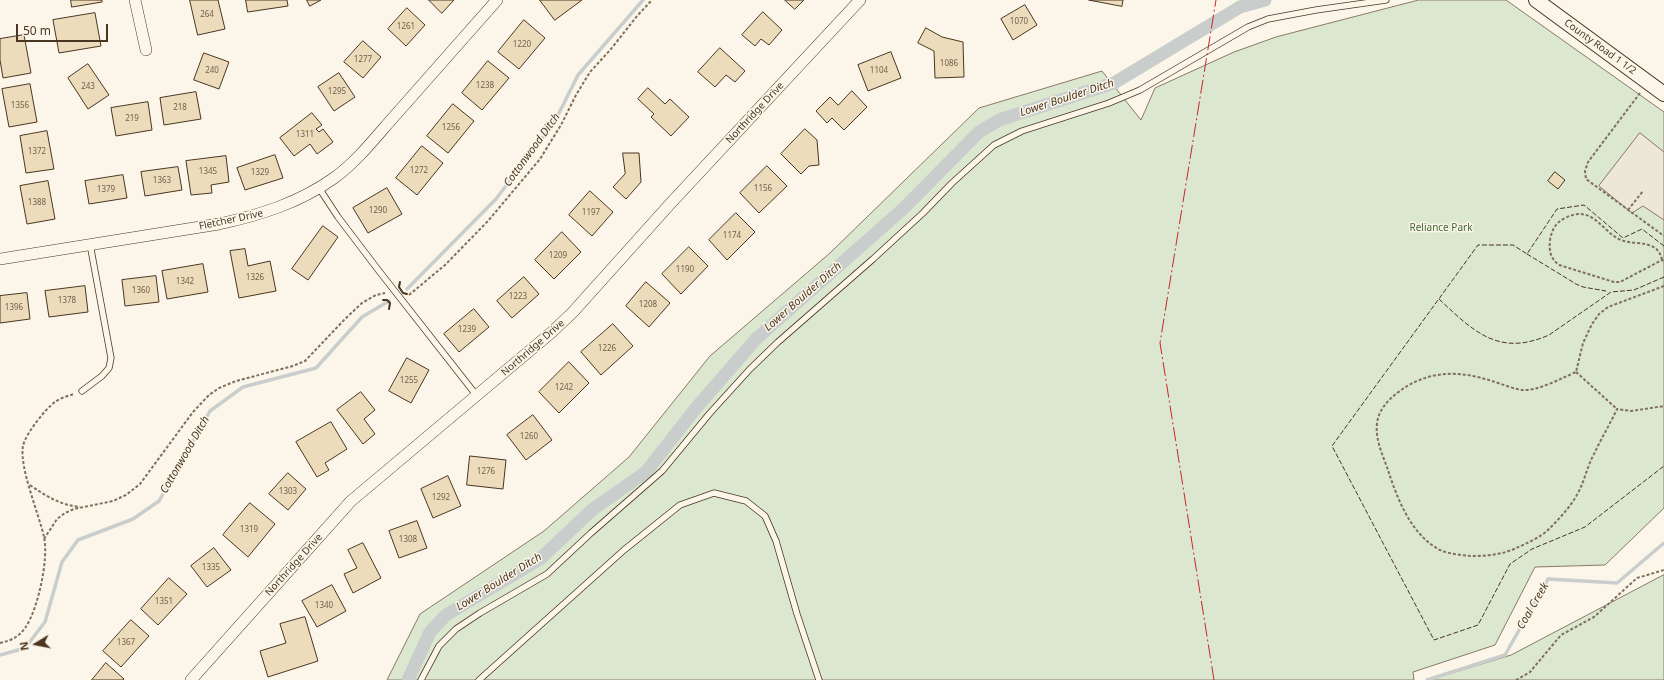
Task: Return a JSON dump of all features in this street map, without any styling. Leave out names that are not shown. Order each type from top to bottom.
[{"type":"street","points":[[135,0],[146,50]]},
{"type":"street","name":"Fletcher Drive","points":[[0,258],[247,218],[292,202],[319,188],[334,178],[365,150],[497,0]]},
{"type":"street","name":"Northridge Drive","points":[[191,680],[351,501],[552,332],[573,312],[676,198],[860,0]]},
{"type":"street","name":"County Road 1 1/2","points":[[1536,0],[1664,94]]},
{"type":"lane","points":[[421,680],[439,646],[456,629],[547,574],[662,471],[710,413],[750,369],[873,259],[994,145],[1022,131],[1110,103],[1140,90],[1248,27],[1268,19],[1316,10],[1386,0]]},
{"type":"lane","points":[[319,188],[338,217],[476,396]]},
{"type":"lane","points":[[82,391],[102,376],[109,368],[111,358],[90,244]]},
{"type":"lane","points":[[479,680],[624,550],[680,506],[714,492],[746,501],[765,516],[776,541],[797,614],[819,680]]},
{"type":"path","points":[[408,296],[445,265],[488,221],[540,158],[561,125],[576,95],[590,72],[611,50],[637,16],[652,0]]},
{"type":"path","points":[[1640,92],[1588,162],[1585,172],[1586,180],[1664,236]]},
{"type":"path","points":[[1628,210],[1643,190]]},
{"type":"path","points":[[1582,214],[1593,218],[1623,241],[1645,244],[1656,249],[1660,253],[1663,260],[1620,282],[1614,282],[1559,265],[1553,260],[1550,254],[1551,236],[1558,222],[1570,216],[1582,214]]},
{"type":"path","points":[[1576,372],[1583,343],[1592,324],[1599,314],[1608,306],[1664,286]]},
{"type":"path","points":[[44,539],[57,519],[74,509],[113,501],[126,495],[140,484],[193,412],[218,388],[236,381],[293,366],[306,361],[362,303],[376,295],[386,293]]},
{"type":"path","points":[[1576,372],[1554,382],[1533,389],[1523,390],[1474,375],[1448,373],[1417,381],[1387,402],[1379,413],[1376,426],[1379,444],[1400,502],[1411,522],[1430,543],[1440,550],[1457,555],[1490,556],[1505,553],[1548,530],[1567,509],[1580,490],[1593,455],[1617,409]]},
{"type":"path","points":[[1576,372],[1617,409],[1631,411],[1664,406]]},
{"type":"path","points":[[0,644],[16,637],[25,628],[35,608],[44,571],[44,539],[22,459],[23,444],[33,426],[54,402],[82,391]]},
{"type":"path","points":[[29,484],[42,493],[67,505],[83,507]]},
{"type":"path","points":[[1516,680],[1530,672],[1562,635],[1594,617],[1637,578],[1664,570]]},
{"type":"green space","name":"Reliance Park","points":[[1419,0],[1506,0],[1664,112],[1664,508],[1605,565],[1535,567],[1495,645],[1413,672],[1414,680],[387,680],[420,614],[544,531],[629,457],[710,356],[830,253],[979,108],[1102,71],[1141,120],[1155,88],[1234,52],[1276,37]]},
{"type":"green space","points":[[1664,575],[1664,680],[1429,680],[1511,655]]},
{"type":"shaded area","points":[[1640,133],[1664,152],[1664,220],[1643,206],[1632,213],[1599,186]]},
{"type":"building","points":[[71,0],[102,0],[102,2],[72,7]]},
{"type":"building","points":[[190,0],[218,0],[225,29],[198,35]]},
{"type":"building","points":[[246,0],[287,0],[288,6],[248,12]]},
{"type":"building","points":[[307,0],[321,0],[310,6]]},
{"type":"building","points":[[429,0],[454,0],[442,13]]},
{"type":"building","points":[[540,0],[582,0],[555,20]]},
{"type":"building","points":[[785,0],[804,0],[795,9]]},
{"type":"building","points":[[1089,0],[1123,0],[1122,6]]},
{"type":"building","points":[[1025,5],[1037,25],[1013,40],[1001,19]]},
{"type":"building","points":[[407,8],[425,25],[406,46],[388,29]]},
{"type":"building","points":[[763,12],[782,30],[769,45],[761,39],[755,46],[742,35]]},
{"type":"building","points":[[95,13],[101,46],[59,53],[53,20]]},
{"type":"building","points":[[524,20],[545,38],[519,69],[498,52]]},
{"type":"building","points":[[926,28],[942,37],[963,42],[964,77],[935,78],[934,51],[918,43]]},
{"type":"building","points":[[24,35],[31,73],[3,78],[0,60],[0,39]]},
{"type":"building","points":[[363,41],[381,57],[363,78],[344,62]]},
{"type":"building","points":[[720,48],[745,71],[735,82],[726,75],[715,87],[698,72]]},
{"type":"building","points":[[891,52],[901,78],[868,91],[858,65]]},
{"type":"building","points":[[204,53],[229,62],[219,89],[194,80]]},
{"type":"building","points":[[488,61],[509,78],[482,110],[462,93]]},
{"type":"building","points":[[88,64],[109,95],[88,109],[68,78]]},
{"type":"building","points":[[339,73],[355,97],[334,111],[318,87]]},
{"type":"building","points":[[30,84],[37,122],[9,127],[2,89]]},
{"type":"building","points":[[648,88],[665,104],[670,99],[689,117],[671,136],[651,117],[654,114],[638,99]]},
{"type":"building","points":[[852,91],[867,107],[844,130],[832,118],[827,123],[816,111],[830,97],[838,105]]},
{"type":"building","points":[[196,92],[201,119],[164,125],[160,98]]},
{"type":"building","points":[[148,102],[152,130],[116,136],[111,108]]},
{"type":"building","points":[[453,104],[474,121],[448,153],[427,136]]},
{"type":"building","points":[[312,113],[322,125],[316,129],[319,132],[323,129],[333,142],[317,154],[310,144],[294,156],[280,138]]},
{"type":"building","points":[[805,129],[817,140],[819,165],[809,166],[801,174],[781,154]]},
{"type":"building","points":[[47,131],[54,169],[26,173],[20,136]]},
{"type":"building","points":[[422,146],[443,163],[417,195],[396,178]]},
{"type":"building","points":[[623,153],[639,153],[641,182],[626,199],[613,187],[625,174]]},
{"type":"building","points":[[275,155],[283,178],[245,190],[237,168]]},
{"type":"building","points":[[226,156],[229,182],[211,185],[212,193],[191,195],[186,161]]},
{"type":"building","points":[[767,166],[787,186],[759,213],[740,193]]},
{"type":"building","points":[[178,167],[182,190],[145,196],[141,172]]},
{"type":"building","points":[[1555,172],[1565,180],[1558,189],[1548,181]]},
{"type":"building","points":[[123,175],[127,198],[89,204],[85,181]]},
{"type":"building","points":[[48,181],[55,219],[27,224],[20,186]]},
{"type":"building","points":[[387,188],[402,214],[368,233],[353,208]]},
{"type":"building","points":[[590,191],[613,212],[592,236],[569,215]]},
{"type":"building","points":[[736,213],[755,232],[727,260],[709,240]]},
{"type":"building","points":[[323,226],[338,237],[308,280],[292,269]]},
{"type":"building","points":[[562,232],[581,252],[554,279],[535,260]]},
{"type":"building","points":[[689,247],[708,266],[681,294],[662,274]]},
{"type":"building","points":[[245,249],[248,266],[270,261],[276,291],[239,298],[230,251]]},
{"type":"building","points":[[203,264],[208,292],[167,299],[162,271]]},
{"type":"building","points":[[156,276],[159,302],[125,306],[122,280]]},
{"type":"building","points":[[524,277],[539,294],[512,318],[497,301]]},
{"type":"building","points":[[646,282],[670,303],[649,327],[626,306]]},
{"type":"building","points":[[85,286],[88,312],[49,317],[45,291]]},
{"type":"building","points":[[27,293],[30,319],[0,323],[0,296]]},
{"type":"building","points":[[474,309],[489,327],[459,352],[444,334]]},
{"type":"building","points":[[613,324],[633,346],[601,375],[581,352]]},
{"type":"building","points":[[407,358],[429,370],[411,403],[389,391]]},
{"type":"building","points":[[569,362],[589,383],[559,413],[539,392]]},
{"type":"building","points":[[361,392],[375,410],[364,419],[375,434],[363,444],[337,410]]},
{"type":"building","points":[[533,415],[552,440],[526,460],[507,435]]},
{"type":"building","points":[[331,422],[347,449],[325,463],[329,470],[317,477],[296,442]]},
{"type":"building","points":[[470,456],[506,460],[503,489],[467,485]]},
{"type":"building","points":[[288,473],[306,489],[288,510],[269,494]]},
{"type":"building","points":[[448,476],[461,506],[433,518],[421,489]]},
{"type":"building","points":[[250,503],[275,524],[248,557],[223,535]]},
{"type":"building","points":[[417,521],[427,548],[399,558],[389,531]]},
{"type":"building","points":[[363,543],[381,578],[353,593],[344,574],[357,568],[348,550]]},
{"type":"building","points":[[214,548],[231,570],[207,587],[191,566]]},
{"type":"building","points":[[169,578],[187,594],[158,625],[141,609]]},
{"type":"building","points":[[332,585],[346,611],[317,627],[302,601]]},
{"type":"building","points":[[305,617],[318,661],[268,677],[260,651],[286,643],[280,624]]},
{"type":"building","points":[[131,620],[149,636],[121,667],[103,651]]},
{"type":"building","points":[[106,663],[124,679],[92,680]]},
{"type":"waterway","name":"Cottonwood Ditch","points":[[407,289],[496,199],[555,121],[578,75],[643,0]]},
{"type":"waterway","name":"Lower Boulder Ditch","points":[[408,680],[430,632],[446,615],[540,559],[593,509],[646,472],[696,408],[756,339],[904,208],[979,132],[999,120],[1114,83],[1240,7],[1265,0]]},
{"type":"waterway","name":"Cottonwood Ditch","points":[[0,655],[25,648],[45,622],[62,562],[78,540],[133,519],[159,501],[210,411],[243,387],[316,368],[362,317],[389,301]]},
{"type":"waterway","name":"Coal Creek","points":[[1427,680],[1505,655],[1548,579],[1617,583],[1664,543]]},
{"type":"fence","points":[[1664,246],[1642,229],[1623,238],[1584,205],[1557,209],[1527,254],[1513,245],[1478,245],[1332,446],[1434,640],[1478,625],[1510,564],[1532,549],[1585,527],[1664,466]]},
{"type":"fence","points":[[1527,254],[1576,284],[1583,287],[1606,291]]},
{"type":"fence","points":[[1439,299],[1464,322],[1488,338],[1501,342],[1516,343],[1531,341],[1549,335],[1611,292],[1634,290],[1664,277]]},
{"type":"wall","points":[[400,282],[399,287],[403,293],[407,294]]},
{"type":"wall","points":[[383,300],[387,300],[390,303],[389,309]]},
{"type":"power","points":[[1214,680],[1160,343],[1216,0]]}]
